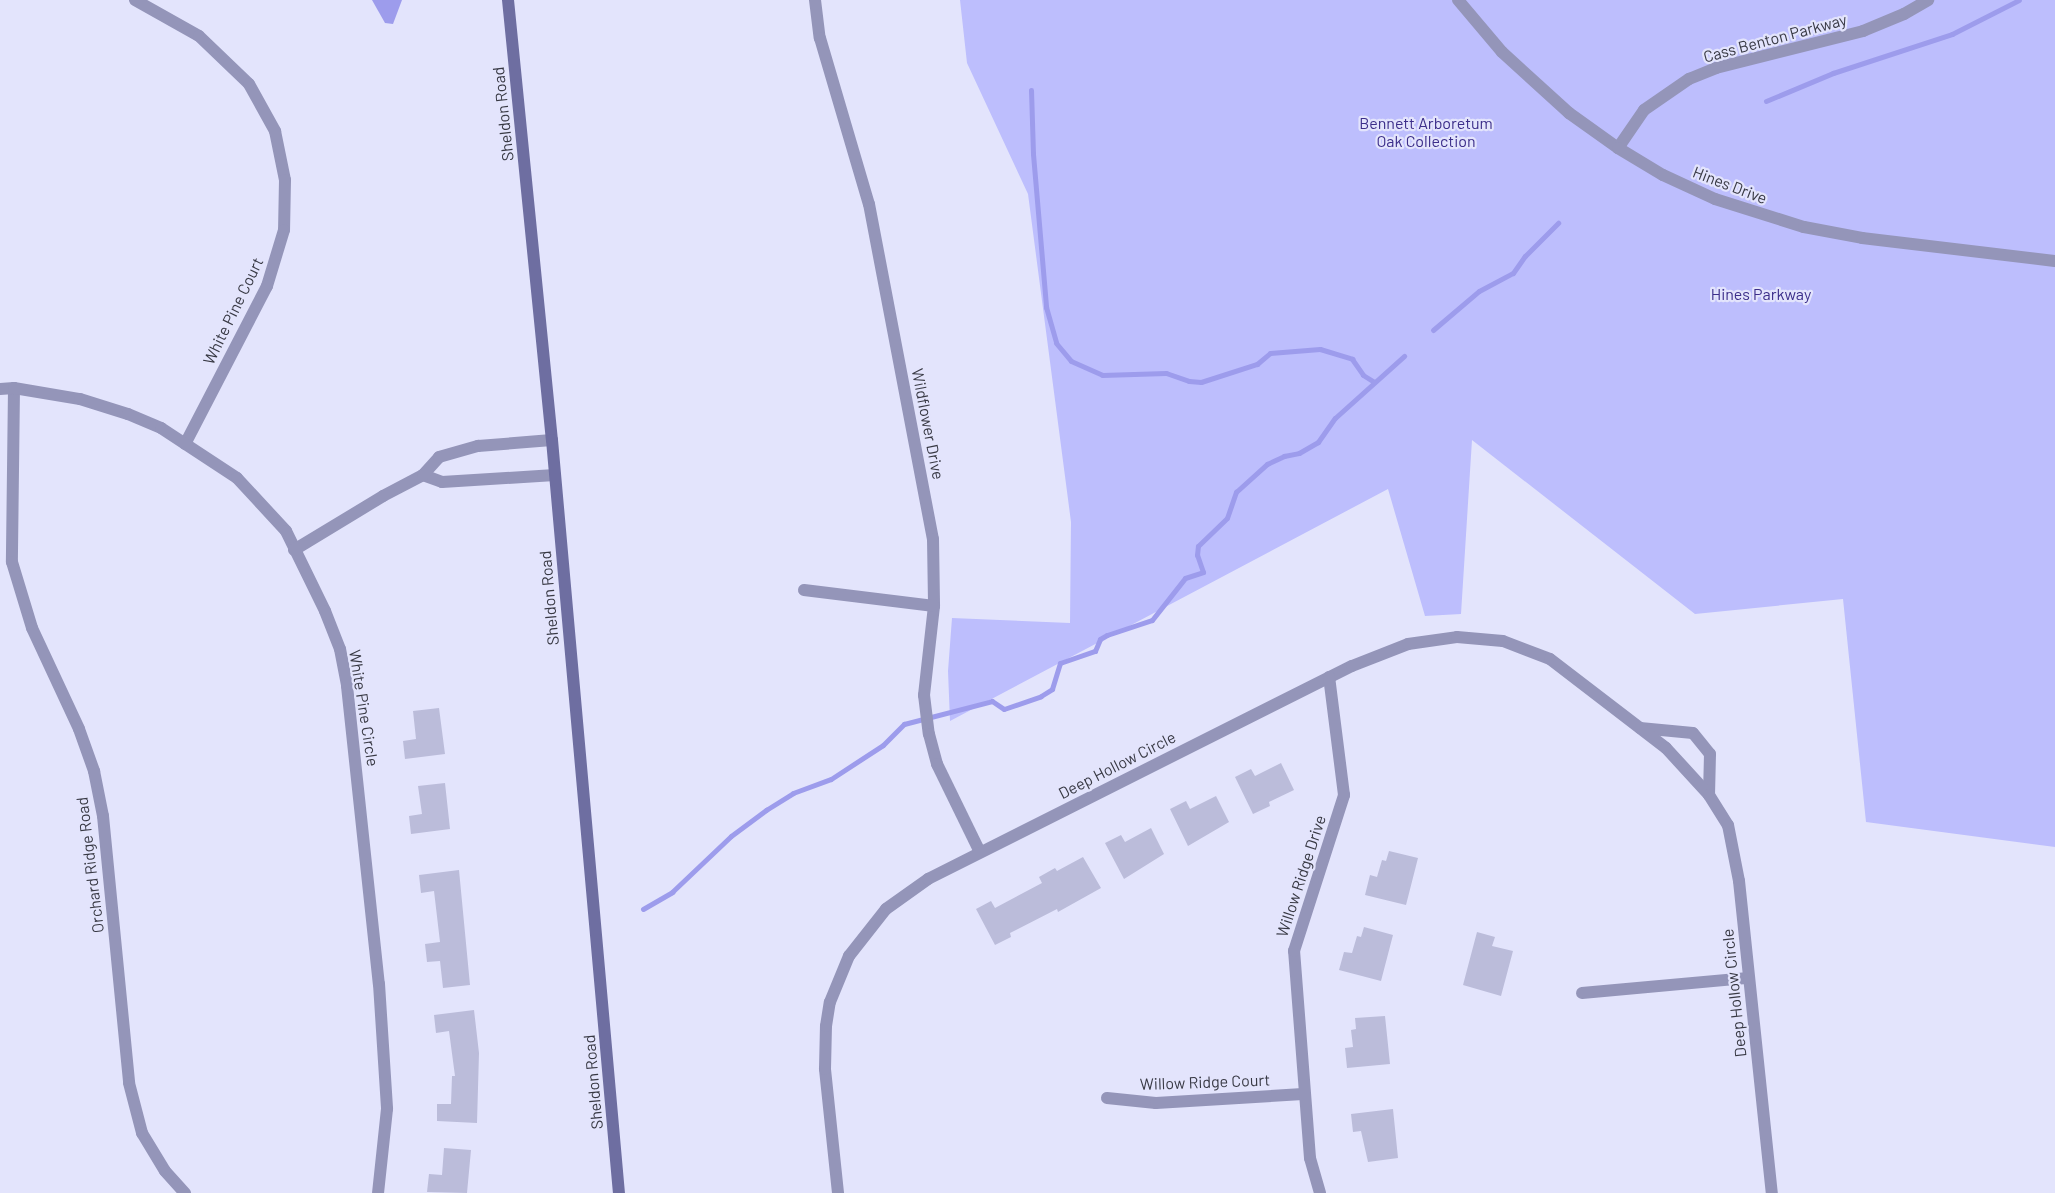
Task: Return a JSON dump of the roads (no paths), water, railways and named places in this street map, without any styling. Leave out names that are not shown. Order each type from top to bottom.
[{"type":"main road","name":"Sheldon Road","points":[[508,0],[552,440],[619,1193]]},
{"type":"street","name":"White Pine Court","points":[[135,0],[199,36],[249,84],[275,132],[285,180],[284,230],[267,286],[185,444]]},
{"type":"street","name":"Wildflower Drive","points":[[815,0],[820,38],[869,204],[933,539],[934,606],[924,695],[929,734],[937,764],[981,852]]},
{"type":"street","name":"Hines Drive","points":[[1458,0],[1479,27],[1526,76],[1569,113],[1618,148],[1664,175],[1715,199],[1804,227],[1862,238],[2055,261]]},
{"type":"street","name":"Cass Benton Parkway","points":[[1618,148],[1644,110],[1689,79],[1716,69],[1863,31],[1904,14],[1928,0]]},
{"type":"street","name":"White Pine Circle","points":[[0,389],[14,388],[80,399],[129,414],[161,428],[237,478],[286,531],[325,611],[340,649],[347,686],[380,984],[387,1080],[385,1143],[378,1193]]},
{"type":"street","name":"Orchard Ridge Road","points":[[14,388],[12,562],[32,628],[79,729],[94,771],[103,816],[129,1083],[142,1133],[165,1171],[185,1193]]},
{"type":"street","points":[[294,550],[383,496],[423,475],[439,458],[478,446],[552,440]]},
{"type":"street","points":[[423,475],[442,482],[555,475]]},
{"type":"street","points":[[804,590],[934,606]]},
{"type":"street","name":"Deep Hollow Circle","points":[[838,1193],[824,1046],[830,1002],[849,956],[886,909],[915,886],[1329,677],[1407,644],[1457,637],[1503,641],[1550,659],[1666,748],[1709,795],[1728,825],[1739,881],[1772,1193]]},
{"type":"street","name":"Willow Ridge Drive","points":[[1320,1193],[1310,1158],[1303,1094],[1294,951],[1344,795],[1329,677]]},
{"type":"street","points":[[1640,728],[1693,733],[1710,754],[1709,795]]},
{"type":"street","points":[[1582,993],[1748,978]]},
{"type":"street","name":"Willow Ridge Court","points":[[1107,1098],[1156,1103],[1303,1094]]},
{"type":"waterway","points":[[1766,101],[1833,73],[1952,34],[2019,0]]},
{"type":"waterway","points":[[1031,90],[1033,154],[1046,307],[1056,343],[1071,361],[1102,375],[1166,373],[1189,381],[1201,382],[1257,364],[1270,353],[1320,349],[1352,359],[1363,375],[1374,382]]},
{"type":"waterway","points":[[1433,330],[1479,291],[1513,273],[1525,256],[1558,223]]},
{"type":"waterway","points":[[643,909],[672,892],[731,836],[766,810],[793,793],[831,779],[883,745],[904,724],[992,701],[1004,709],[1041,696],[1052,689],[1060,663],[1095,651],[1100,639],[1107,635],[1152,620],[1185,578],[1203,572],[1197,555],[1198,546],[1227,518],[1236,492],[1267,464],[1284,456],[1299,453],[1318,442],[1335,418],[1404,356]]},
{"type":"park label","name":"Bennett Arboretum Oak Collection","points":[[1426,132]]},
{"type":"park label","name":"Hines Parkway","points":[[1761,294]]}]
